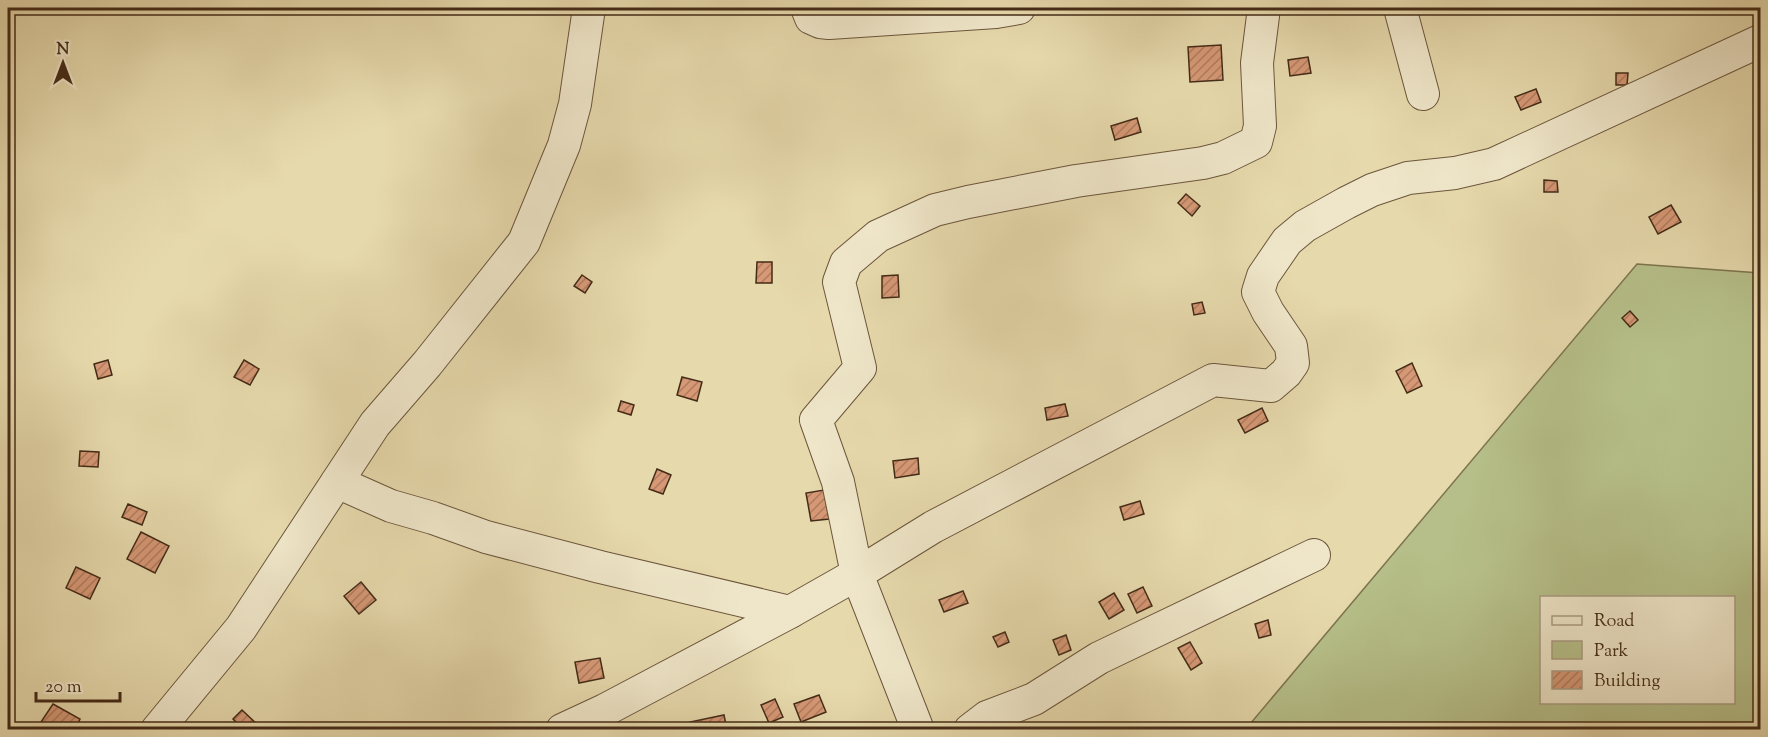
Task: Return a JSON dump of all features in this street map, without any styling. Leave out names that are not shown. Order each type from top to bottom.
[{"type":"street","points":[[157,729],[241,628],[375,424],[427,364],[525,242],[564,145],[575,104],[589,8]]},
{"type":"street","points":[[807,8],[811,18],[829,23],[996,12],[1019,8]]},
{"type":"street","points":[[918,729],[857,574],[838,482],[816,420],[860,368],[839,282],[846,262],[878,236],[935,210],[1076,181],[1203,163],[1223,158],[1256,142],[1260,126],[1257,63],[1264,8]]},
{"type":"street","points":[[1400,8],[1423,94]]},
{"type":"street","points":[[562,729],[605,710],[790,612],[933,527],[1213,380],[1270,386],[1286,373],[1293,363],[1291,346],[1268,312],[1258,292],[1263,276],[1287,241],[1305,226],[1372,190],[1408,178],[1455,173],[1494,164],[1761,41]]},
{"type":"street","points":[[337,482],[391,506],[486,537],[600,567],[790,612]]},
{"type":"street","points":[[970,729],[987,717],[1034,699],[1098,658],[1314,555]]},
{"type":"green space","points":[[1637,264],[1760,273],[1760,729],[1245,730]]},
{"type":"building","points":[[1221,45],[1223,80],[1190,82],[1188,47]]},
{"type":"building","points":[[1308,57],[1311,73],[1290,76],[1288,60]]},
{"type":"building","points":[[1616,73],[1628,73],[1627,85],[1616,85]]},
{"type":"building","points":[[1536,89],[1541,102],[1521,110],[1515,97]]},
{"type":"building","points":[[1137,118],[1141,132],[1115,140],[1111,126]]},
{"type":"building","points":[[1544,180],[1557,181],[1558,192],[1544,192]]},
{"type":"building","points":[[1186,194],[1200,206],[1192,216],[1178,203]]},
{"type":"building","points":[[1671,205],[1681,222],[1658,234],[1649,217]]},
{"type":"building","points":[[757,262],[772,262],[772,283],[756,283]]},
{"type":"building","points":[[582,275],[592,282],[585,293],[574,286]]},
{"type":"building","points":[[898,275],[899,297],[882,298],[882,276]]},
{"type":"building","points":[[1202,302],[1205,313],[1194,315],[1192,304]]},
{"type":"building","points":[[1630,311],[1638,320],[1630,327],[1622,318]]},
{"type":"building","points":[[108,360],[112,375],[98,379],[94,364]]},
{"type":"building","points":[[244,360],[259,369],[250,385],[234,377]]},
{"type":"building","points":[[1412,363],[1422,386],[1407,393],[1396,371]]},
{"type":"building","points":[[682,377],[702,382],[697,401],[677,395]]},
{"type":"building","points":[[621,401],[634,405],[631,415],[618,411]]},
{"type":"building","points":[[1065,404],[1068,416],[1047,420],[1045,408]]},
{"type":"building","points":[[1262,408],[1268,421],[1245,433],[1238,420]]},
{"type":"building","points":[[80,451],[99,452],[98,467],[79,466]]},
{"type":"building","points":[[918,458],[919,474],[895,478],[893,461]]},
{"type":"building","points":[[657,469],[671,475],[663,494],[649,489]]},
{"type":"building","points":[[824,490],[829,519],[811,521],[806,493]]},
{"type":"building","points":[[1140,501],[1144,514],[1124,520],[1120,507]]},
{"type":"building","points":[[128,504],[147,512],[142,525],[122,517]]},
{"type":"building","points":[[141,532],[169,546],[155,573],[127,559]]},
{"type":"building","points":[[76,567],[100,578],[90,599],[66,588]]},
{"type":"building","points":[[361,582],[376,600],[359,614],[344,596]]},
{"type":"building","points":[[1143,587],[1152,606],[1137,613],[1128,594]]},
{"type":"building","points":[[963,591],[968,603],[944,612],[939,600]]},
{"type":"building","points":[[1114,593],[1124,610],[1109,619],[1099,602]]},
{"type":"building","points":[[1268,620],[1271,635],[1259,638],[1255,624]]},
{"type":"building","points":[[1005,632],[1009,642],[998,647],[993,637]]},
{"type":"building","points":[[1066,635],[1071,650],[1059,655],[1053,640]]},
{"type":"building","points":[[1190,642],[1202,663],[1191,670],[1178,648]]},
{"type":"building","points":[[600,658],[604,678],[579,683],[575,662]]},
{"type":"building","points":[[819,695],[826,712],[801,722],[794,704]]},
{"type":"building","points":[[775,699],[783,717],[769,723],[761,705]]},
{"type":"building","points":[[53,704],[80,719],[75,730],[54,730],[41,722]]},
{"type":"building","points":[[242,710],[259,726],[255,730],[244,730],[233,719]]},
{"type":"building","points":[[724,715],[727,730],[692,730],[690,722]]}]
